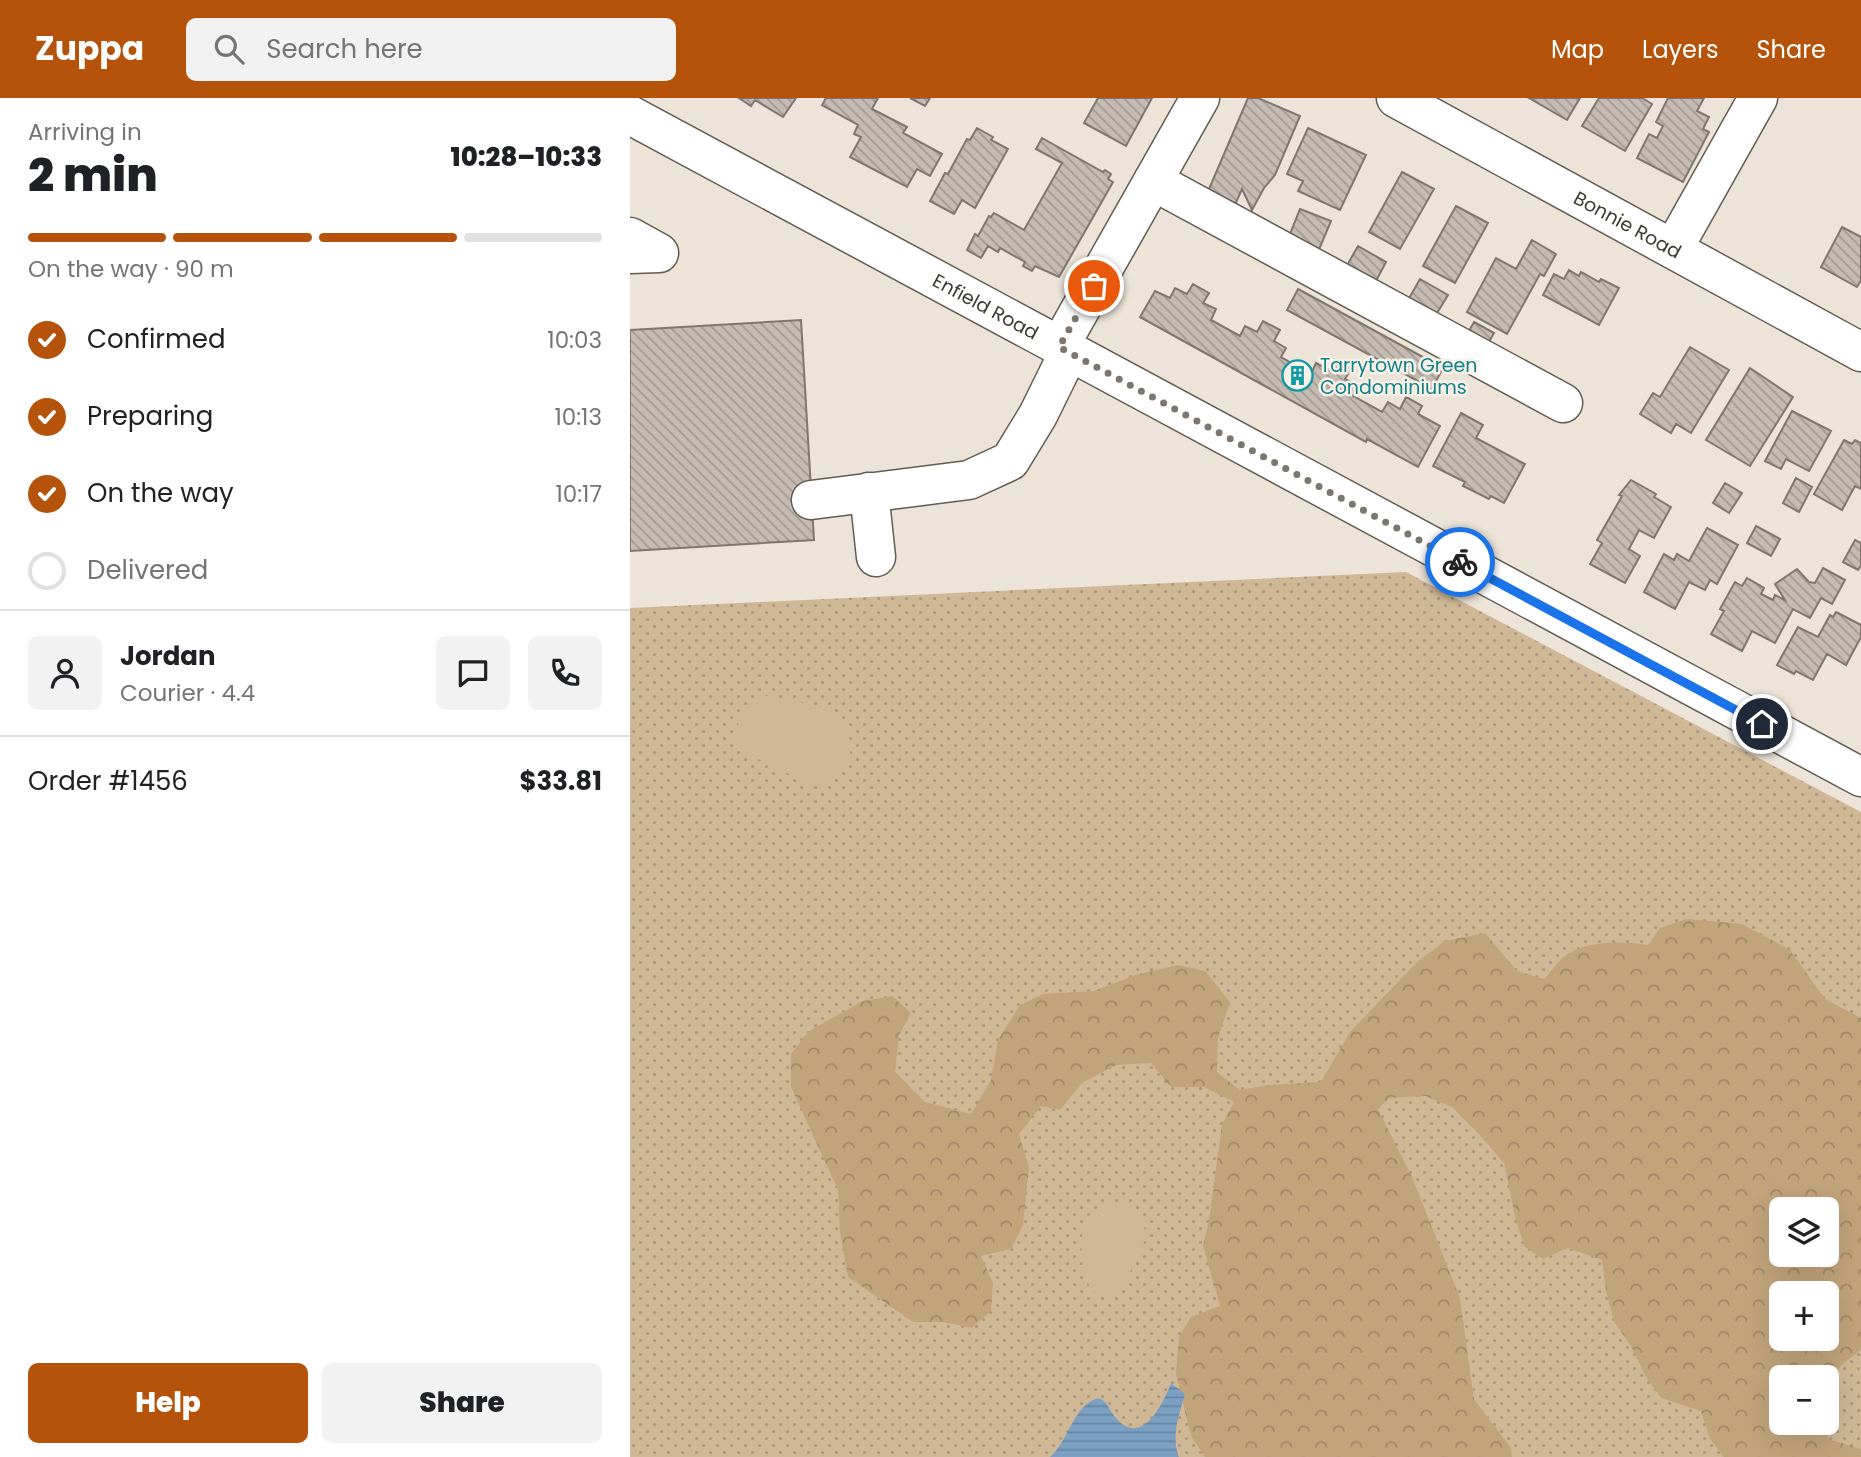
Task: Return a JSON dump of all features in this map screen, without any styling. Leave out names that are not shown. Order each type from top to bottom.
[{"type":"street","points":[[811,500],[970,480],[1010,461],[1038,415],[1064,349],[1200,98]]},
{"type":"street","name":"Bonnie Road","points":[[1396,98],[1861,352]]},
{"type":"street","points":[[1672,249],[1758,98]]},
{"type":"street","name":"Enfield Road","points":[[630,115],[1861,777]]},
{"type":"street","points":[[1153,181],[1563,403]]},
{"type":"street","points":[[630,237],[659,253],[630,254]]},
{"type":"street","points":[[869,492],[876,557]]},
{"type":"shaded area","points":[[1406,572],[1861,812],[1861,1457],[630,1457],[630,608]]},
{"type":"shaded area","points":[[766,696],[817,707],[837,717],[849,738],[848,761],[843,771],[824,782],[805,781],[743,750],[736,736],[742,715],[751,702]]},
{"type":"shaded area","points":[[1112,1202],[1124,1204],[1134,1210],[1144,1226],[1145,1236],[1134,1266],[1117,1292],[1105,1296],[1095,1293],[1088,1284],[1081,1243],[1088,1217]]},
{"type":"green space","points":[[1686,919],[1742,924],[1790,950],[1825,999],[1861,1018],[1861,1350],[1839,1368],[1839,1365],[1769,1365],[1769,1435],[1828,1435],[1828,1439],[1861,1449],[1861,1457],[1724,1457],[1710,1439],[1701,1411],[1661,1398],[1646,1377],[1632,1348],[1614,1321],[1602,1260],[1568,1248],[1543,1259],[1525,1247],[1516,1221],[1504,1163],[1452,1107],[1425,1096],[1389,1098],[1378,1109],[1412,1177],[1460,1298],[1474,1399],[1511,1448],[1512,1457],[1205,1457],[1191,1436],[1176,1374],[1179,1337],[1191,1317],[1220,1306],[1203,1246],[1222,1124],[1234,1102],[1204,1087],[1171,1087],[1151,1063],[1116,1065],[1082,1083],[1060,1110],[1041,1106],[1019,1134],[1029,1167],[1023,1225],[1011,1249],[981,1256],[993,1283],[991,1311],[972,1328],[943,1322],[913,1322],[848,1277],[840,1233],[838,1190],[791,1087],[791,1054],[809,1031],[863,1001],[892,996],[911,1013],[899,1035],[895,1072],[925,1102],[971,1114],[991,1080],[998,1040],[1020,1005],[1043,994],[1094,991],[1135,975],[1178,965],[1205,971],[1230,1002],[1218,1038],[1217,1072],[1240,1090],[1268,1085],[1321,1082],[1350,1032],[1416,963],[1445,941],[1485,933],[1517,971],[1544,979],[1562,958],[1582,948],[1603,943],[1648,945],[1660,928]]},
{"type":"water","points":[[1171,1383],[1185,1394],[1176,1433],[1179,1457],[1050,1457],[1086,1404],[1101,1399],[1126,1426],[1143,1426],[1163,1402]]},
{"type":"building","points":[[739,98],[796,98],[783,117],[755,100],[751,106]]},
{"type":"building","points":[[826,98],[878,98],[872,109],[907,127],[903,133],[942,154],[930,176],[917,169],[907,187],[850,157],[861,137],[854,134],[858,125],[822,105]]},
{"type":"building","points":[[910,98],[930,98],[925,106]]},
{"type":"building","points":[[1098,98],[1152,98],[1126,146],[1084,123]]},
{"type":"building","points":[[1248,98],[1258,98],[1300,116],[1275,175],[1252,210],[1242,189],[1231,214],[1203,203]]},
{"type":"building","points":[[1529,98],[1580,98],[1567,120]]},
{"type":"building","points":[[1599,98],[1642,98],[1652,104],[1625,151],[1582,126]]},
{"type":"building","points":[[1668,98],[1704,98],[1697,111],[1709,117],[1703,129],[1709,132],[1683,182],[1637,158],[1649,134],[1657,138],[1663,126],[1656,122]]},
{"type":"building","points":[[977,128],[1008,149],[975,208],[962,200],[954,214],[930,201],[945,173],[948,174],[967,139],[970,140]]},
{"type":"building","points":[[1308,128],[1366,155],[1340,210],[1298,191],[1303,181],[1287,174]]},
{"type":"building","points":[[1042,138],[1103,172],[1105,170],[1111,174],[1108,179],[1113,182],[1059,277],[1035,266],[1032,271],[1023,266],[1025,262],[1000,248],[998,252],[988,246],[981,258],[967,250],[975,234],[978,236],[989,216],[994,213],[1024,230],[1062,163],[1036,149]]},
{"type":"building","points":[[1402,172],[1434,189],[1400,249],[1369,232]]},
{"type":"building","points":[[1456,206],[1488,223],[1455,283],[1423,266]]},
{"type":"building","points":[[1300,209],[1331,221],[1318,252],[1288,239]]},
{"type":"building","points":[[1842,227],[1861,237],[1861,280],[1857,287],[1821,267]]},
{"type":"building","points":[[1532,240],[1556,254],[1544,276],[1540,274],[1507,334],[1467,312],[1496,258],[1516,269]]},
{"type":"building","points":[[1358,246],[1386,262],[1374,285],[1345,269]]},
{"type":"building","points":[[1569,270],[1579,276],[1581,272],[1599,282],[1601,279],[1619,288],[1599,325],[1543,295],[1554,274],[1564,279]]},
{"type":"building","points":[[1420,279],[1448,295],[1434,318],[1407,302]]},
{"type":"building","name":"Tarrytown Green Condominiums","points":[[1193,284],[1209,293],[1203,303],[1216,309],[1211,320],[1240,336],[1245,326],[1257,332],[1263,321],[1280,330],[1274,341],[1286,348],[1281,357],[1311,374],[1316,363],[1329,370],[1334,360],[1351,369],[1345,379],[1359,386],[1353,396],[1382,412],[1388,402],[1400,409],[1406,397],[1422,406],[1418,414],[1440,426],[1418,467],[1367,439],[1366,442],[1140,317],[1155,291],[1170,298],[1175,288],[1187,294]]},
{"type":"building","points":[[1298,289],[1443,368],[1432,389],[1287,310]]},
{"type":"building","points":[[801,320],[814,540],[630,551],[630,330]]},
{"type":"building","points":[[1474,322],[1494,333],[1485,349],[1465,338]]},
{"type":"building","points":[[1690,347],[1729,370],[1691,433],[1676,424],[1671,433],[1640,414],[1653,393],[1660,397]]},
{"type":"building","points":[[1750,368],[1793,397],[1750,466],[1706,440]]},
{"type":"building","points":[[1792,411],[1831,431],[1809,471],[1786,459],[1781,469],[1765,461]]},
{"type":"building","points":[[1461,413],[1483,425],[1476,438],[1525,464],[1504,503],[1463,486],[1465,482],[1433,466]]},
{"type":"building","points":[[1844,440],[1852,444],[1855,440],[1861,443],[1861,489],[1855,486],[1842,510],[1814,494]]},
{"type":"building","points":[[1796,478],[1812,487],[1799,512],[1783,503]]},
{"type":"building","points":[[1631,480],[1656,494],[1654,497],[1671,507],[1654,538],[1639,530],[1629,549],[1640,556],[1625,583],[1590,564],[1602,543],[1597,540],[1622,496],[1619,495]]},
{"type":"building","points":[[1725,483],[1742,493],[1729,513],[1713,503]]},
{"type":"building","points":[[1756,526],[1780,539],[1771,556],[1747,543]]},
{"type":"building","points":[[1707,528],[1738,545],[1717,584],[1710,580],[1705,590],[1689,582],[1675,609],[1644,592],[1664,554],[1674,560],[1677,554],[1689,561]]},
{"type":"building","points":[[1855,540],[1861,543],[1861,565],[1858,570],[1843,562]]},
{"type":"building","points":[[1823,568],[1845,580],[1832,604],[1821,598],[1810,618],[1793,609],[1775,643],[1752,631],[1742,651],[1711,634],[1724,611],[1720,609],[1735,582],[1742,586],[1747,578],[1764,588],[1761,594],[1773,600],[1775,595],[1785,600],[1775,584],[1797,569],[1809,582],[1815,583]]},
{"type":"building","points":[[1836,612],[1861,625],[1861,637],[1846,665],[1827,654],[1813,680],[1777,665],[1798,627],[1818,637],[1830,615],[1833,617]]},
{"type":"way so far","points":[[1094,286],[1059,347],[1460,562]]},
{"type":"place","name":"Tarrytown Green Condominiums","points":[[1297,376]]},
{"type":"route","points":[[1460,562],[1762,724]]}]
